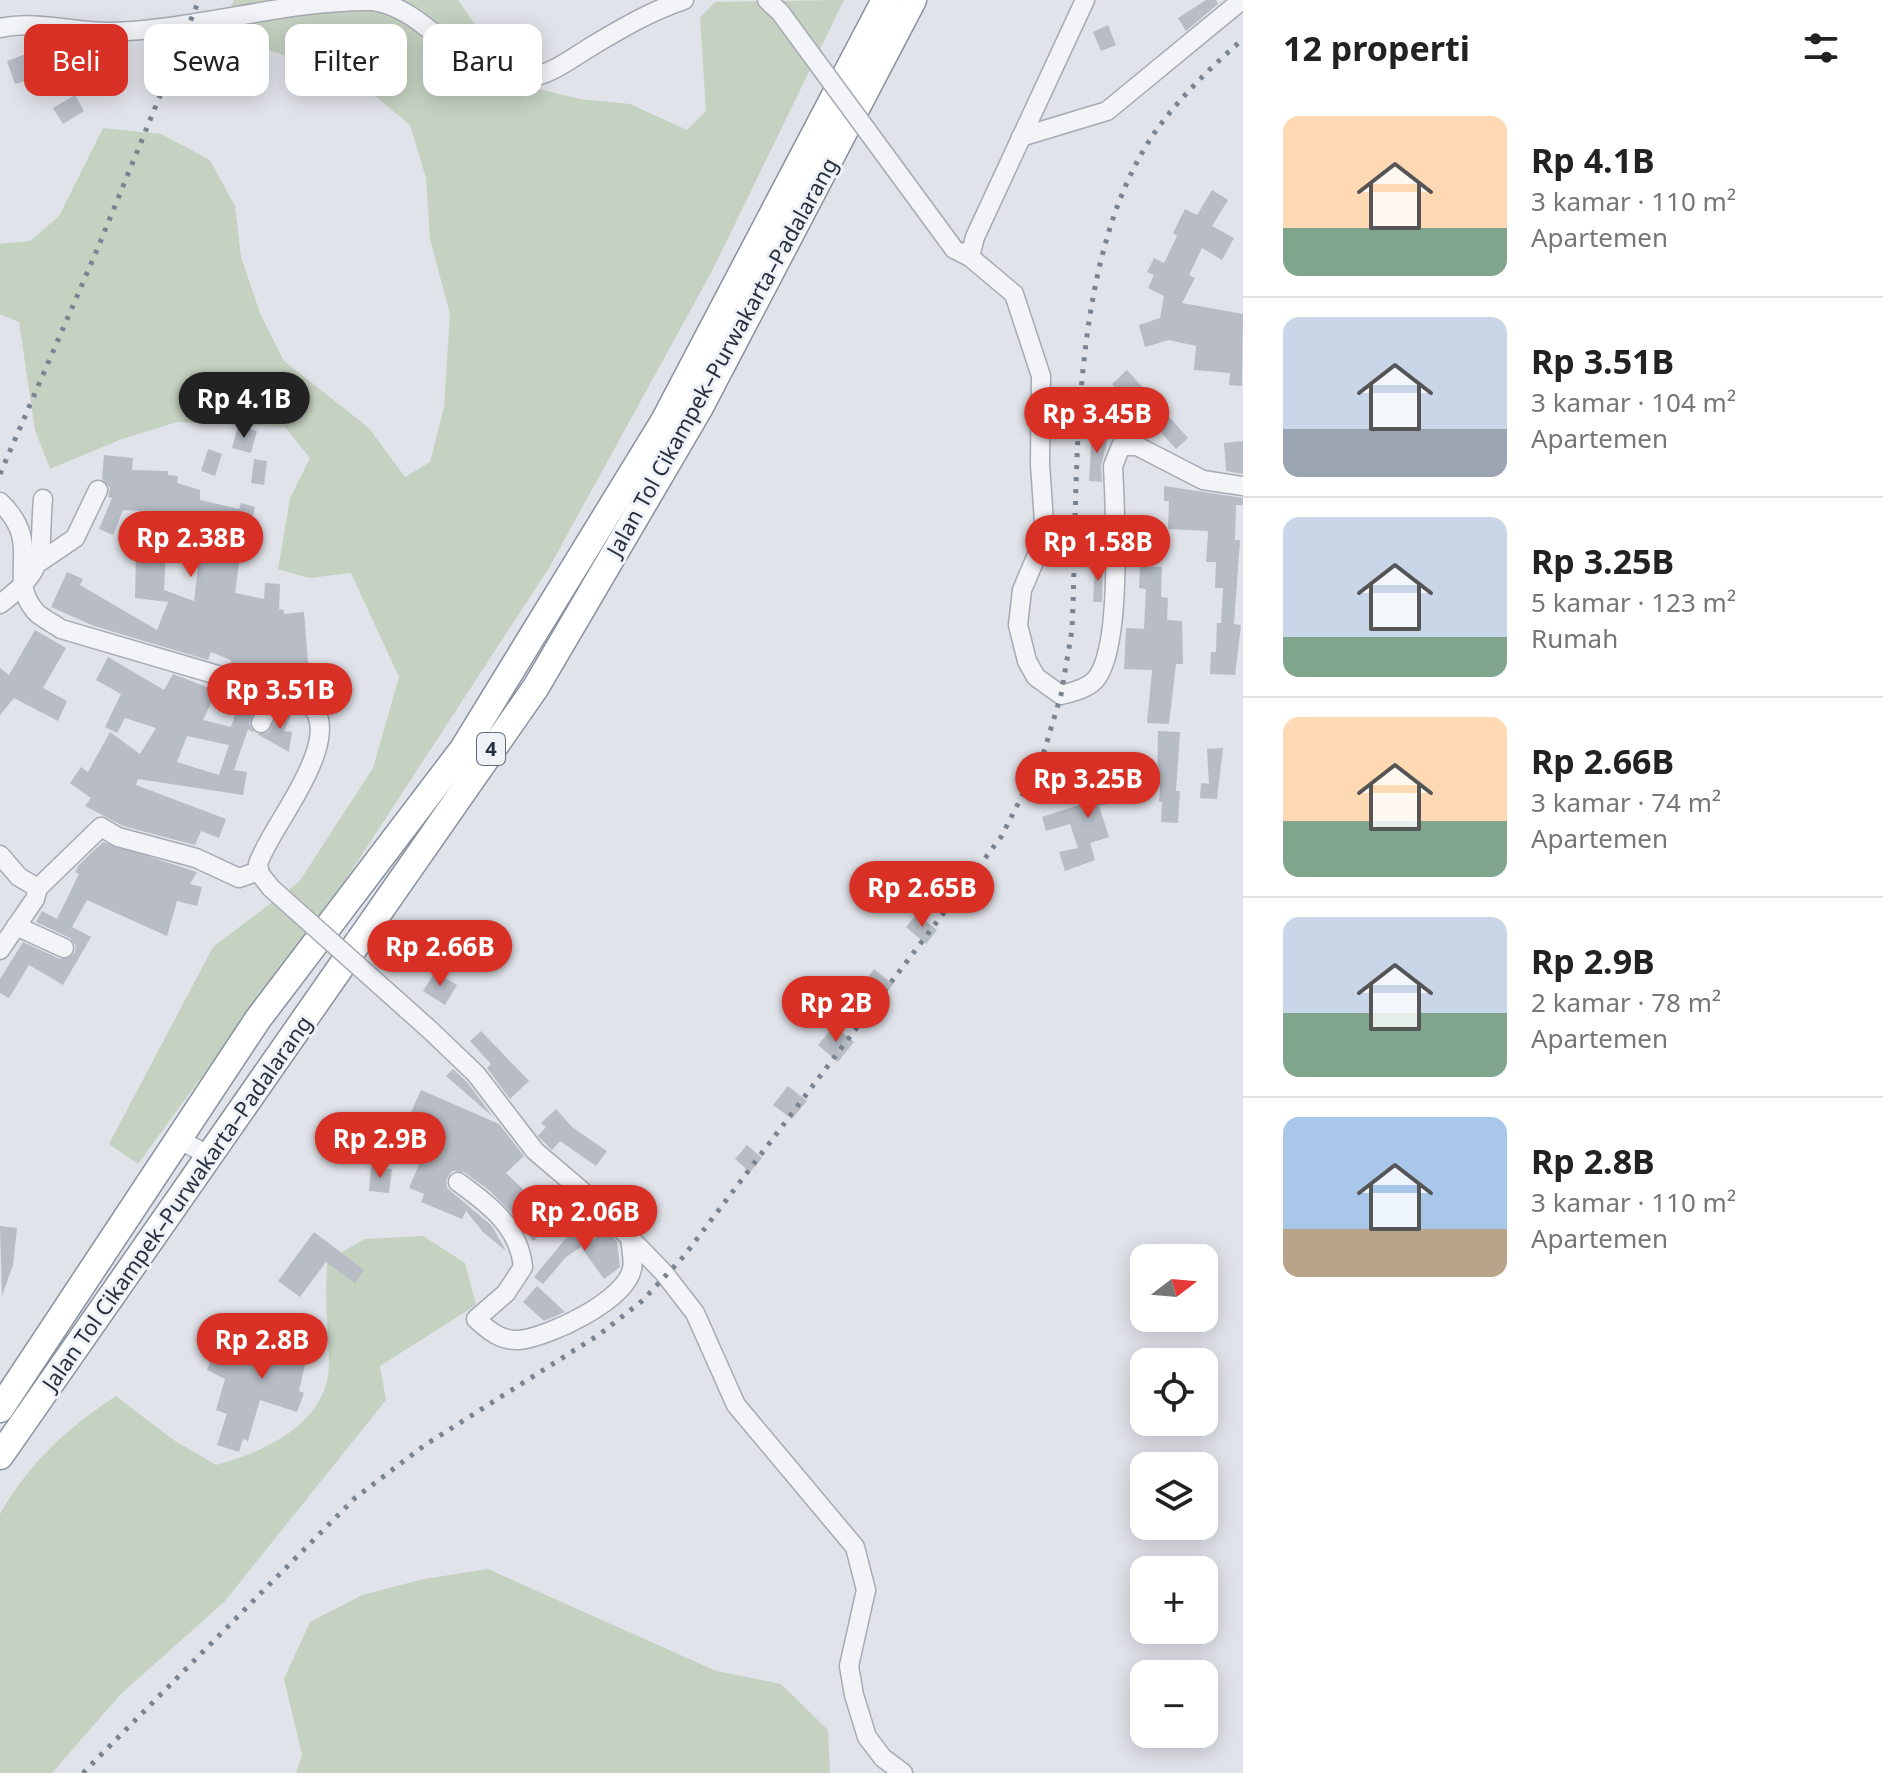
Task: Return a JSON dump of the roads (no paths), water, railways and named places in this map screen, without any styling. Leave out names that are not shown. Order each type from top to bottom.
[{"type":"highway","name":"Jalan Tol Cikampek–Purwakarta–Padalarang","points":[[0,1409],[258,1019],[463,749],[664,421],[885,0]]},
{"type":"highway","name":"Jalan Tol Cikampek–Purwakarta–Padalarang","points":[[0,1456],[536,687],[699,409],[913,0]]},
{"type":"street","points":[[0,28],[35,26],[107,32],[158,28],[223,12],[323,1],[373,1],[399,7],[414,16],[462,56],[503,75],[526,78],[548,72],[658,9],[684,0]]},
{"type":"street","points":[[962,253],[997,198],[1021,137],[1085,0]]},
{"type":"street","points":[[1021,137],[1107,111],[1242,0]]},
{"type":"street","points":[[773,6],[962,253],[1014,294],[1041,376],[1040,464],[1045,536],[1022,590],[1018,625],[1027,661],[1043,685],[1057,694],[1070,692],[1095,679],[1100,670],[1113,621],[1113,466],[1121,446],[1137,446],[1203,480],[1243,486]]},
{"type":"street","points":[[0,604],[22,588],[41,561],[75,538],[98,490]]},
{"type":"street","points":[[41,561],[43,499]]},
{"type":"street","points":[[0,502],[22,530],[22,588],[35,612],[61,629],[311,705],[319,717],[321,738],[312,763],[263,850],[259,871],[271,888],[476,1074],[535,1151],[595,1202],[695,1313],[736,1405],[855,1547],[866,1590],[849,1666],[856,1704],[867,1737],[883,1758],[903,1773]]},
{"type":"street","points":[[261,723],[276,693]]},
{"type":"street","points":[[0,950],[38,888],[101,827],[118,837],[196,858],[239,878],[259,871]]},
{"type":"street","points":[[0,855],[19,877],[38,888]]},
{"type":"street","points":[[16,926],[64,948]]},
{"type":"street","points":[[180,1140],[210,1156]]},
{"type":"street","points":[[458,1182],[496,1213],[518,1239],[522,1253],[523,1267],[518,1278],[476,1319],[494,1335],[518,1340],[554,1331],[606,1301],[624,1285],[633,1268],[630,1238]]},
{"type":"railway","points":[[0,474],[97,250],[199,0]]},
{"type":"railway","points":[[83,1773],[355,1498],[425,1445],[600,1334],[642,1301],[684,1256],[1001,837],[1043,755],[1061,695],[1072,630],[1083,372],[1091,306],[1105,243],[1126,184],[1155,132],[1196,83],[1243,39]]}]
